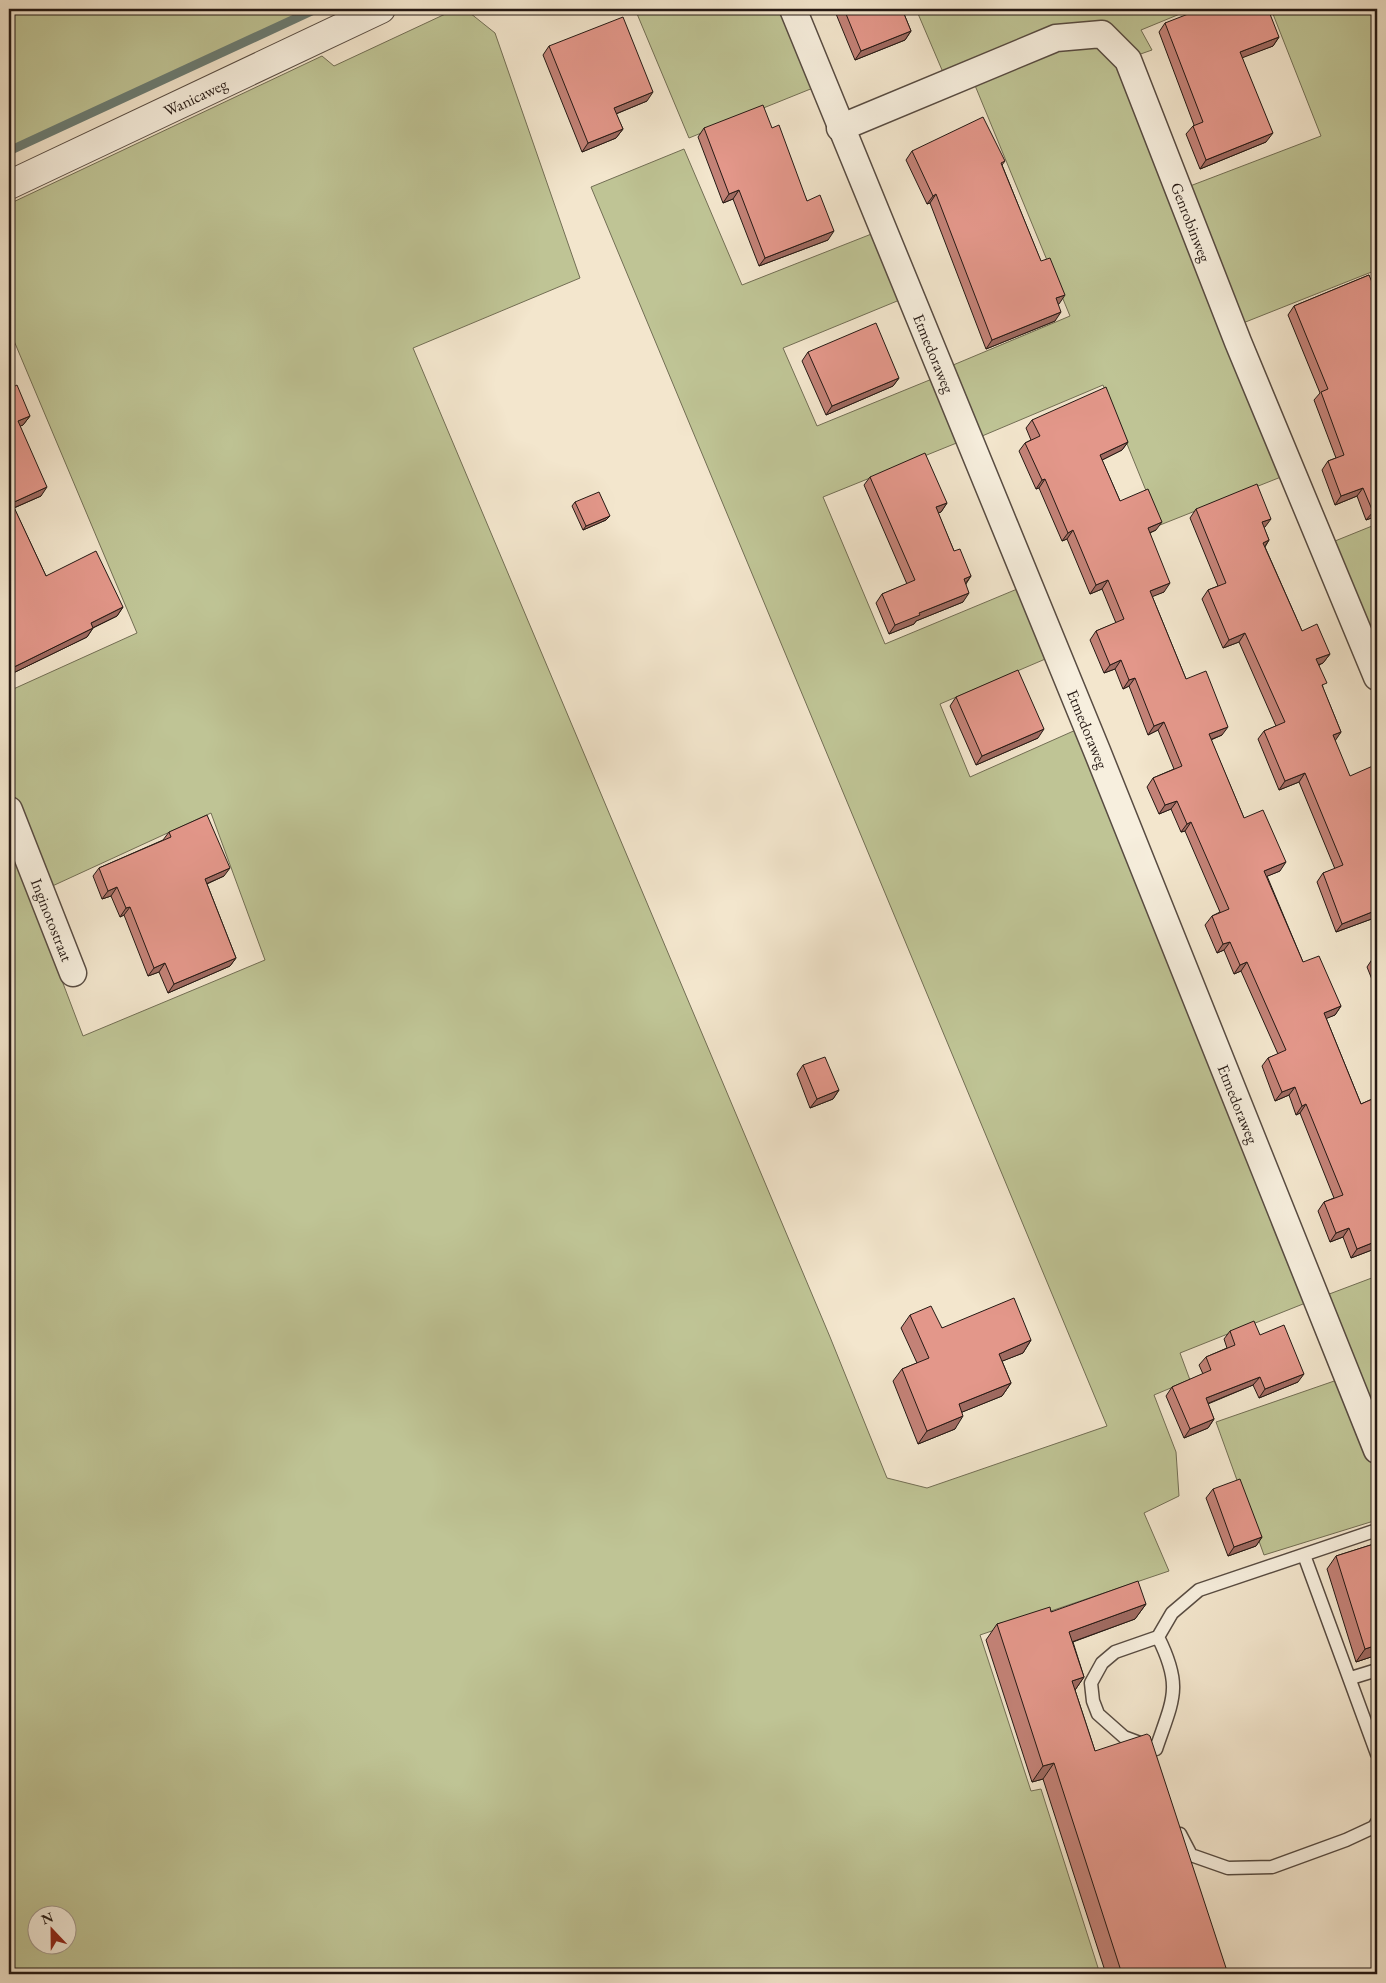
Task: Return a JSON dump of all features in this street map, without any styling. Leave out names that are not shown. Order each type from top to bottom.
[{"type":"street","name":"Wanicaweg","points":[[9,186],[381,9]]},
{"type":"street","name":"Etmedoraweg","points":[[792,9],[1097,751],[1377,1450]]},
{"type":"street","name":"Genrobinweg","points":[[840,128],[1056,38],[1102,34],[1128,60],[1238,342],[1377,677]]},
{"type":"street","name":"Inginotostraat","points":[[9,810],[73,973]]},
{"type":"lane","points":[[1158,1637],[1170,1661],[1174,1685],[1171,1705],[1157,1754],[1124,1737],[1098,1714],[1093,1701],[1091,1682],[1102,1663],[1115,1652],[1158,1637],[1172,1614],[1199,1590],[1377,1530]]},
{"type":"lane","points":[[1304,1555],[1351,1678],[1377,1754]]},
{"type":"lane","points":[[1351,1678],[1377,1670]]},
{"type":"lane","points":[[1175,1825],[1191,1855],[1228,1868],[1272,1867],[1346,1840],[1374,1826],[1377,1822]]},
{"type":"green space","points":[[9,9],[316,9],[9,151]]},
{"type":"green space","points":[[456,9],[465,9],[495,33],[580,278],[413,348],[830,1337],[887,1478],[927,1488],[1107,1426],[591,187],[684,149],[742,285],[874,233],[902,299],[783,348],[817,426],[932,379],[959,442],[823,497],[885,644],[1022,587],[1050,657],[940,704],[970,777],[1078,729],[1308,1302],[1180,1353],[1190,1380],[1154,1395],[1176,1452],[1179,1496],[1144,1513],[1169,1571],[980,1635],[1031,1791],[1041,1789],[1100,1974],[9,1974],[9,841],[83,1036],[265,960],[211,813],[48,888],[9,790],[9,691],[137,633],[9,329],[9,204],[322,56],[334,66]]},
{"type":"green space","points":[[635,9],[781,9],[813,88],[689,138]]},
{"type":"green space","points":[[916,9],[1192,9],[1141,30],[1152,50],[1132,57],[1107,29],[945,77]]},
{"type":"green space","points":[[1271,9],[1377,9],[1377,279],[1374,271],[1243,323],[1190,186],[1321,136]]},
{"type":"green space","points":[[1062,46],[1098,48],[1123,69],[1286,475],[1160,525],[1103,385],[975,439],[946,368],[1070,316],[974,83]]},
{"type":"green space","points":[[1377,524],[1377,649],[1335,541]]},
{"type":"green space","points":[[1377,1276],[1377,1428],[1324,1296]]},
{"type":"green space","points":[[1340,1379],[1377,1474],[1377,1520],[1264,1555],[1216,1422]]},
{"type":"building","points":[[844,9],[902,9],[911,31],[861,51]]},
{"type":"building","points":[[1201,9],[1268,9],[1279,37],[1240,52],[1273,133],[1206,160],[1193,126],[1203,122],[1165,23]]},
{"type":"building","points":[[623,17],[653,92],[614,108],[623,129],[588,143],[549,46]]},
{"type":"building","points":[[763,105],[772,128],[779,125],[807,201],[820,195],[834,231],[765,258],[739,190],[729,194],[704,128]]},
{"type":"building","points":[[983,117],[1005,161],[1001,163],[1041,261],[1050,258],[1065,295],[1056,298],[1061,312],[992,340],[936,194],[933,196],[912,151]]},
{"type":"building","points":[[1369,275],[1377,294],[1377,510],[1373,512],[1363,488],[1341,496],[1328,461],[1344,455],[1321,392],[1328,389],[1294,306]]},
{"type":"building","points":[[876,323],[899,378],[832,406],[808,352]]},
{"type":"building","points":[[17,385],[30,416],[18,421],[47,487],[12,503],[46,576],[96,551],[123,607],[91,623],[93,628],[12,668],[9,660],[9,389]]},
{"type":"building","points":[[1106,387],[1128,442],[1100,455],[1120,501],[1148,489],[1162,522],[1148,528],[1170,583],[1150,591],[1186,679],[1206,671],[1228,727],[1209,734],[1244,818],[1263,810],[1286,862],[1264,871],[1303,962],[1319,956],[1341,1006],[1324,1013],[1361,1104],[1377,1097],[1377,1241],[1357,1249],[1349,1228],[1336,1233],[1324,1202],[1343,1195],[1306,1104],[1302,1106],[1295,1087],[1282,1092],[1268,1058],[1286,1050],[1247,962],[1240,965],[1230,942],[1223,944],[1212,916],[1229,909],[1191,822],[1187,824],[1177,801],[1165,805],[1153,778],[1182,766],[1164,722],[1154,726],[1135,678],[1129,680],[1121,660],[1110,665],[1096,631],[1124,619],[1108,580],[1096,585],[1073,530],[1068,533],[1045,479],[1042,480],[1025,443],[1040,436],[1032,420]]},
{"type":"building","points":[[925,453],[947,503],[936,507],[954,551],[960,549],[971,576],[964,579],[969,593],[895,625],[882,594],[915,580],[870,477]]},
{"type":"building","points":[[1257,484],[1271,519],[1262,522],[1269,540],[1263,543],[1302,631],[1317,624],[1330,654],[1316,659],[1327,683],[1322,685],[1341,732],[1333,735],[1350,776],[1375,765],[1377,770],[1377,910],[1342,924],[1323,873],[1343,865],[1305,773],[1285,781],[1264,731],[1285,722],[1245,633],[1229,640],[1208,590],[1226,583],[1196,509]]},
{"type":"building","points":[[599,492],[610,516],[586,526],[575,502]]},
{"type":"building","points":[[1018,670],[1044,729],[982,756],[956,697]]},
{"type":"building","points":[[207,815],[230,868],[205,879],[236,958],[174,984],[165,963],[154,968],[130,907],[126,908],[117,887],[108,891],[99,868],[171,837],[169,832]]},
{"type":"building","points":[[1377,956],[1377,968],[1373,958]]},
{"type":"building","points":[[825,1057],[839,1090],[817,1099],[803,1065]]},
{"type":"building","points":[[1014,1298],[1031,1340],[999,1354],[1011,1383],[959,1404],[963,1416],[927,1431],[902,1369],[929,1358],[910,1315],[931,1306],[942,1328]]},
{"type":"building","points":[[1254,1321],[1260,1335],[1284,1325],[1304,1374],[1265,1389],[1260,1377],[1206,1398],[1214,1419],[1190,1429],[1172,1387],[1211,1370],[1206,1357],[1235,1345],[1230,1331]]},
{"type":"building","points":[[1240,1479],[1262,1537],[1234,1547],[1213,1489]]},
{"type":"building","points":[[1377,1543],[1377,1645],[1365,1649],[1336,1556]]},
{"type":"building","points":[[1138,1581],[1146,1604],[1069,1632],[1084,1677],[1072,1681],[1095,1751],[1147,1734],[1150,1736],[1228,1974],[1122,1974],[1054,1763],[1043,1766],[997,1624],[1050,1607],[1051,1612]]},
{"type":"waterway","points":[[9,151],[316,9]]}]
